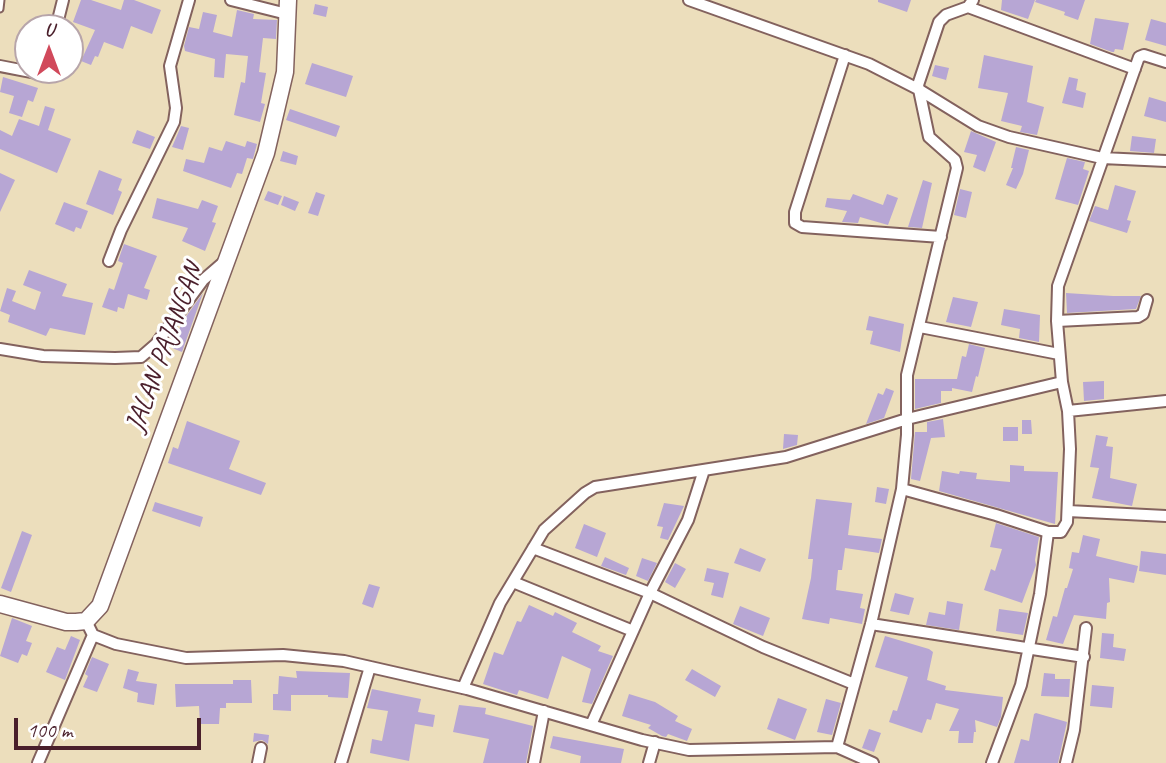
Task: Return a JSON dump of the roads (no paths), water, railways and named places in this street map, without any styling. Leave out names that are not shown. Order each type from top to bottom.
[{"type":"main road","name":"JALAN PAJANGAN","points":[[90,628],[266,153],[285,72],[288,7]]},
{"type":"main road","points":[[0,604],[90,628]]},
{"type":"street","points":[[109,261],[121,230],[174,122],[176,108],[170,66],[189,0]]},
{"type":"street","points":[[231,0],[288,7]]},
{"type":"street","points":[[689,0],[869,64],[918,89],[978,126],[1009,137],[1102,158],[1166,161]]},
{"type":"street","points":[[837,747],[871,624],[902,489],[907,375],[957,164],[929,138],[918,89],[939,22],[946,15],[970,4],[1135,69]]},
{"type":"street","points":[[845,55],[795,212],[795,223],[802,227],[941,237]]},
{"type":"street","points":[[902,489],[996,514],[1048,532],[1061,532],[1063,529],[1068,511],[1070,449],[1068,411],[1059,354],[1058,286],[1139,57],[1166,62]]},
{"type":"street","points":[[0,349],[43,356],[141,356],[156,344],[203,280],[225,261]]},
{"type":"street","points":[[1057,321],[1138,317],[1143,314],[1147,300]]},
{"type":"street","points":[[920,327],[1059,354]]},
{"type":"street","points":[[463,688],[500,603],[544,530],[595,487],[786,457],[907,419],[1062,382]]},
{"type":"street","points":[[1068,411],[1166,401]]},
{"type":"street","points":[[592,725],[650,593],[688,520],[704,470]]},
{"type":"street","points":[[1068,511],[1166,516]]},
{"type":"street","points":[[992,763],[1021,685],[1048,532]]},
{"type":"street","points":[[533,548],[650,593],[763,647],[854,684]]},
{"type":"street","points":[[513,582],[633,631]]},
{"type":"street","points":[[871,624],[1084,657]]},
{"type":"street","points":[[38,763],[90,628],[116,644],[187,658],[283,654],[344,661],[463,688],[655,743],[690,750],[837,747],[873,763]]},
{"type":"street","points":[[1066,763],[1074,730],[1086,628]]},
{"type":"street","points":[[341,763],[370,667]]},
{"type":"street","points":[[534,763],[544,711]]},
{"type":"street","points":[[649,763],[655,743]]},
{"type":"street","points":[[258,763],[261,748]]},
{"type":"lane","points":[[0,9],[1,0]]}]
